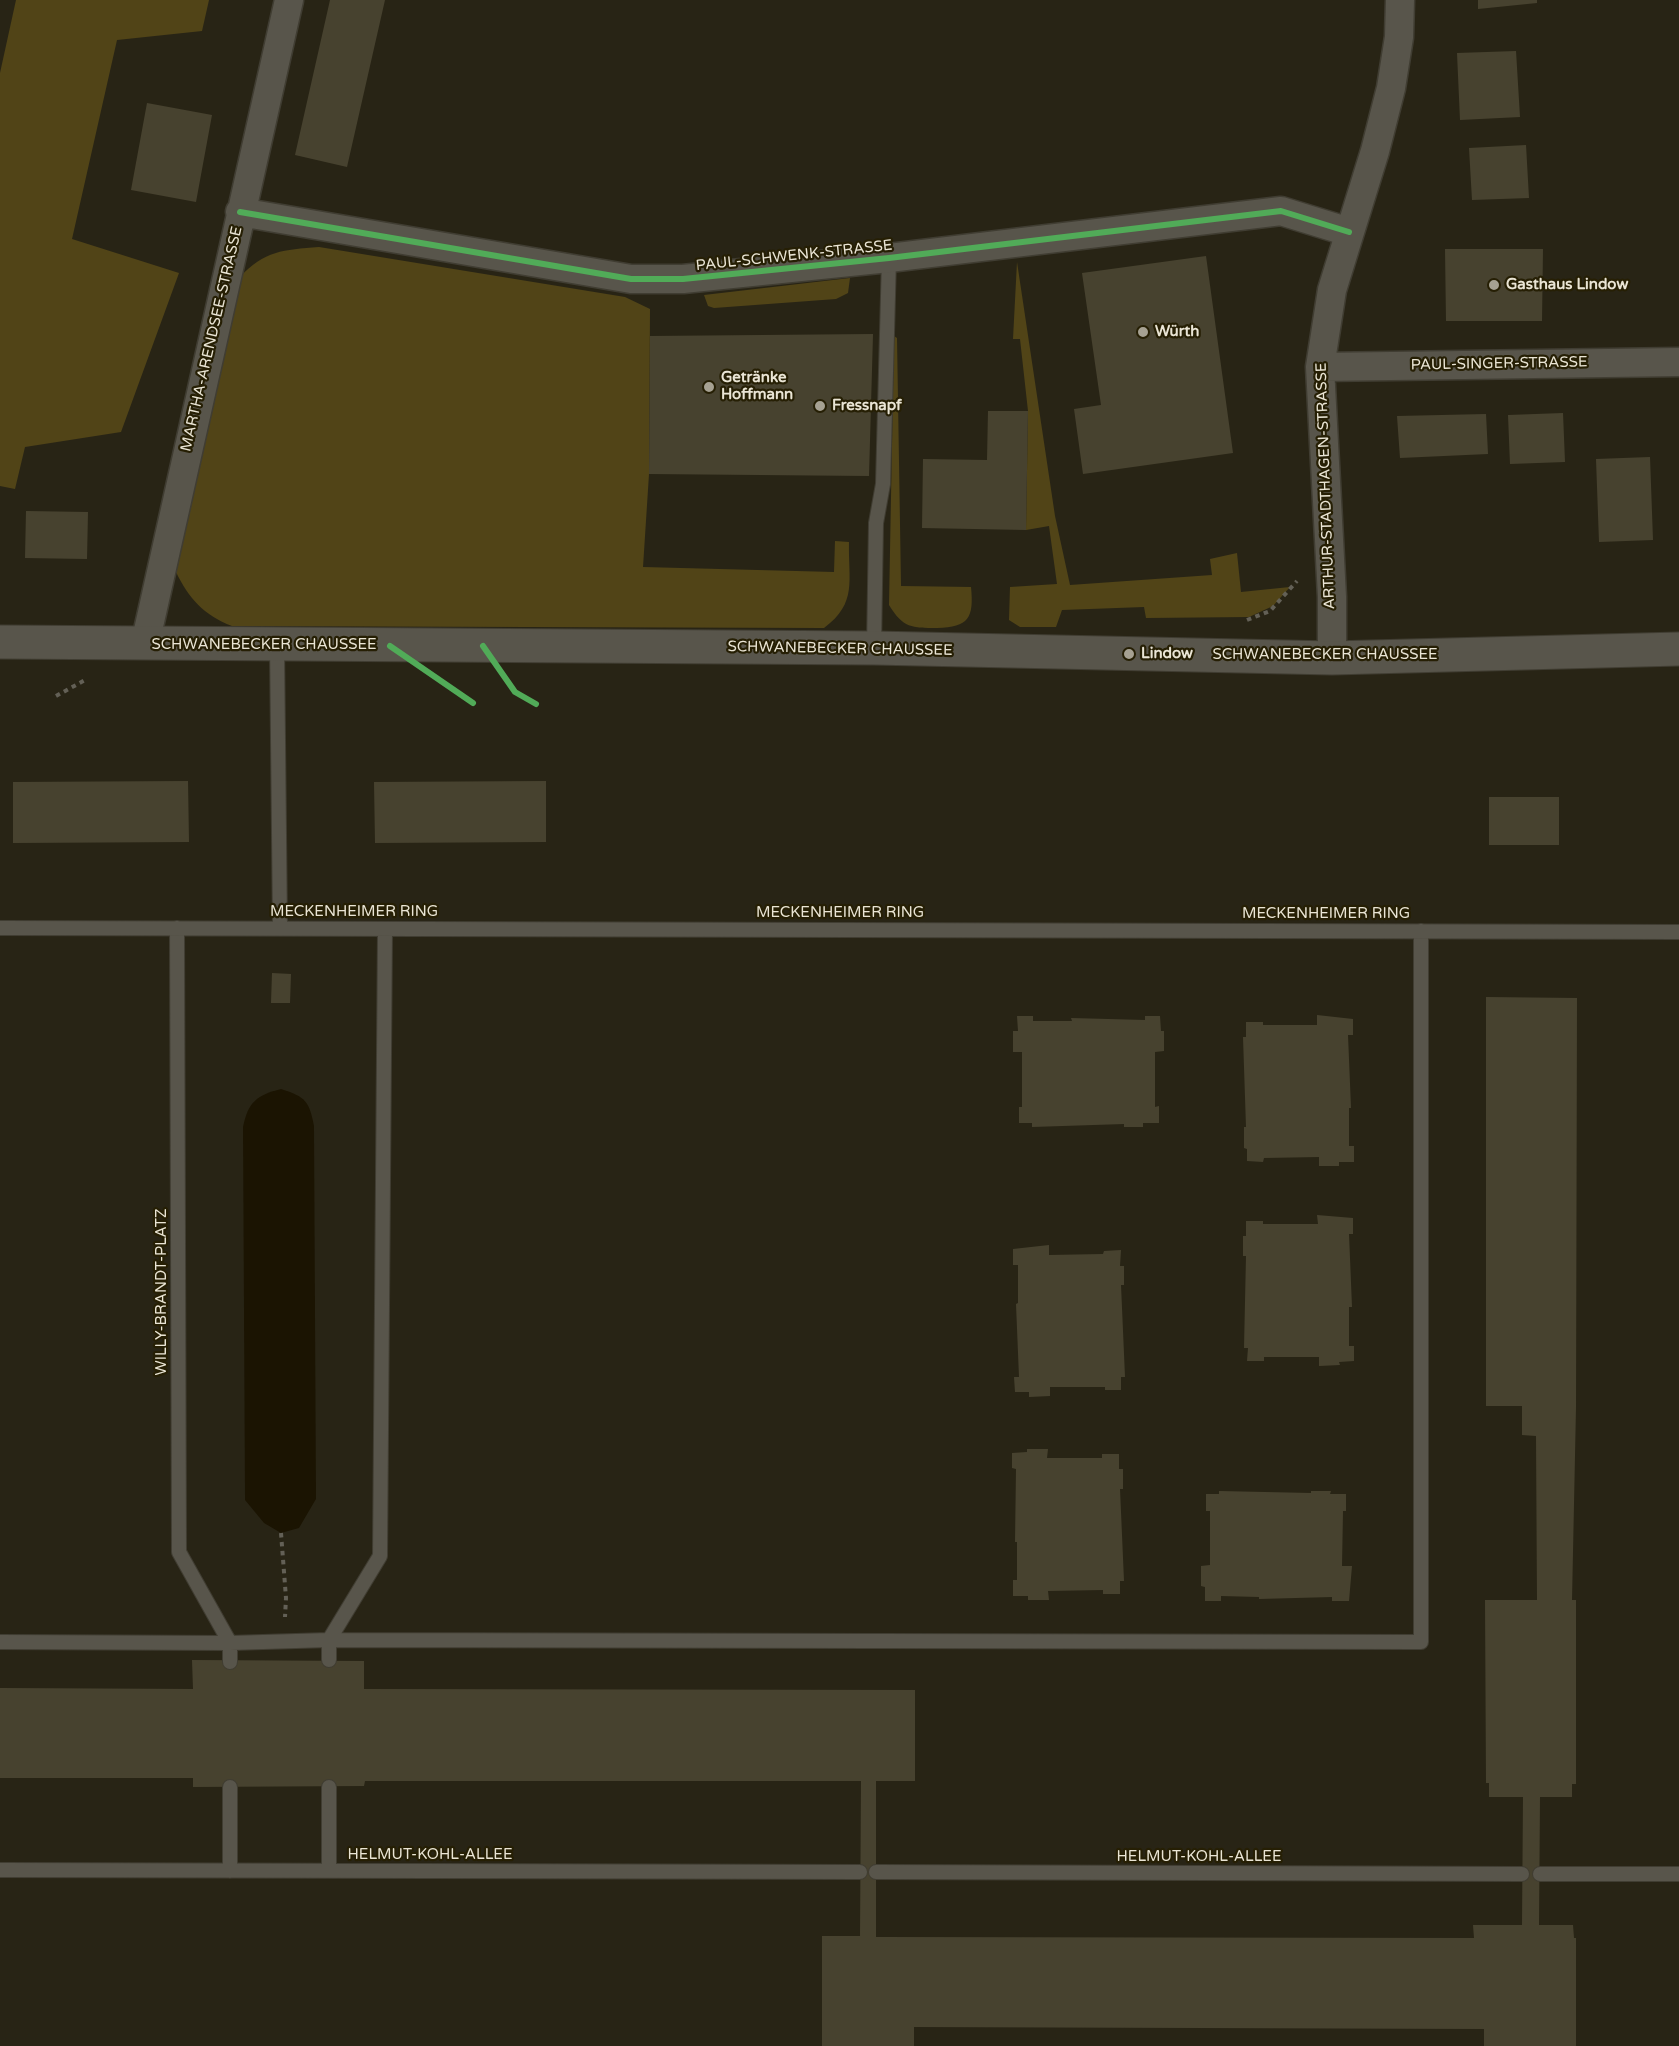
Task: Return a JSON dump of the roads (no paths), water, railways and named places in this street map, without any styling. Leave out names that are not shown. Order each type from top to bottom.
[{"type":"main road","name":"SCHWANEBECKER CHAUSSEE","points":[[0,642],[874,648],[1332,658],[1679,649]]},
{"type":"street","name":"MARTHA-ARENDSEE-STRASSE","points":[[145,644],[289,0]]},
{"type":"street","name":"ARTHUR-STADTHAGEN-STRASSE","points":[[1332,658],[1332,597],[1320,367],[1332,290],[1376,152],[1391,88],[1399,37],[1401,0]]},
{"type":"street","name":"PAUL-SCHWENK-STRASSE","points":[[240,212],[632,279],[683,279],[889,258],[1281,211],[1349,232]]},
{"type":"street","name":"PAUL-SINGER-STRASSE","points":[[1320,367],[1679,362]]},
{"type":"lane","points":[[874,648],[876,524],[883,484],[889,258]]},
{"type":"lane","points":[[277,645],[280,928]]},
{"type":"lane","name":"MECKENHEIMER RING","points":[[0,928],[1679,932]]},
{"type":"lane","name":"WILLY-BRANDT-PLATZ","points":[[177,928],[179,1552],[230,1643]]},
{"type":"lane","points":[[329,1660],[329,1640],[380,1556],[385,929]]},
{"type":"lane","points":[[0,1642],[230,1643],[329,1640],[1421,1642],[1421,931]]},
{"type":"lane","points":[[230,1643],[230,1662]]},
{"type":"lane","points":[[230,1787],[230,1871]]},
{"type":"lane","points":[[329,1787],[329,1871]]},
{"type":"lane","name":"HELMUT-KOHL-ALLEE","points":[[0,1870],[860,1872]]},
{"type":"lane","name":"HELMUT-KOHL-ALLEE","points":[[876,1872],[1522,1874]]},
{"type":"lane","points":[[1540,1874],[1679,1874]]},
{"type":"place","name":"Gasthaus Lindow","points":[[1494,285]]},
{"type":"place","name":"Würth","points":[[1143,332]]},
{"type":"place","name":"Getränke Hoffmann","points":[[709,387]]},
{"type":"place","name":"Fressnapf","points":[[820,406]]},
{"type":"place","name":"Lindow","points":[[1129,654]]}]
